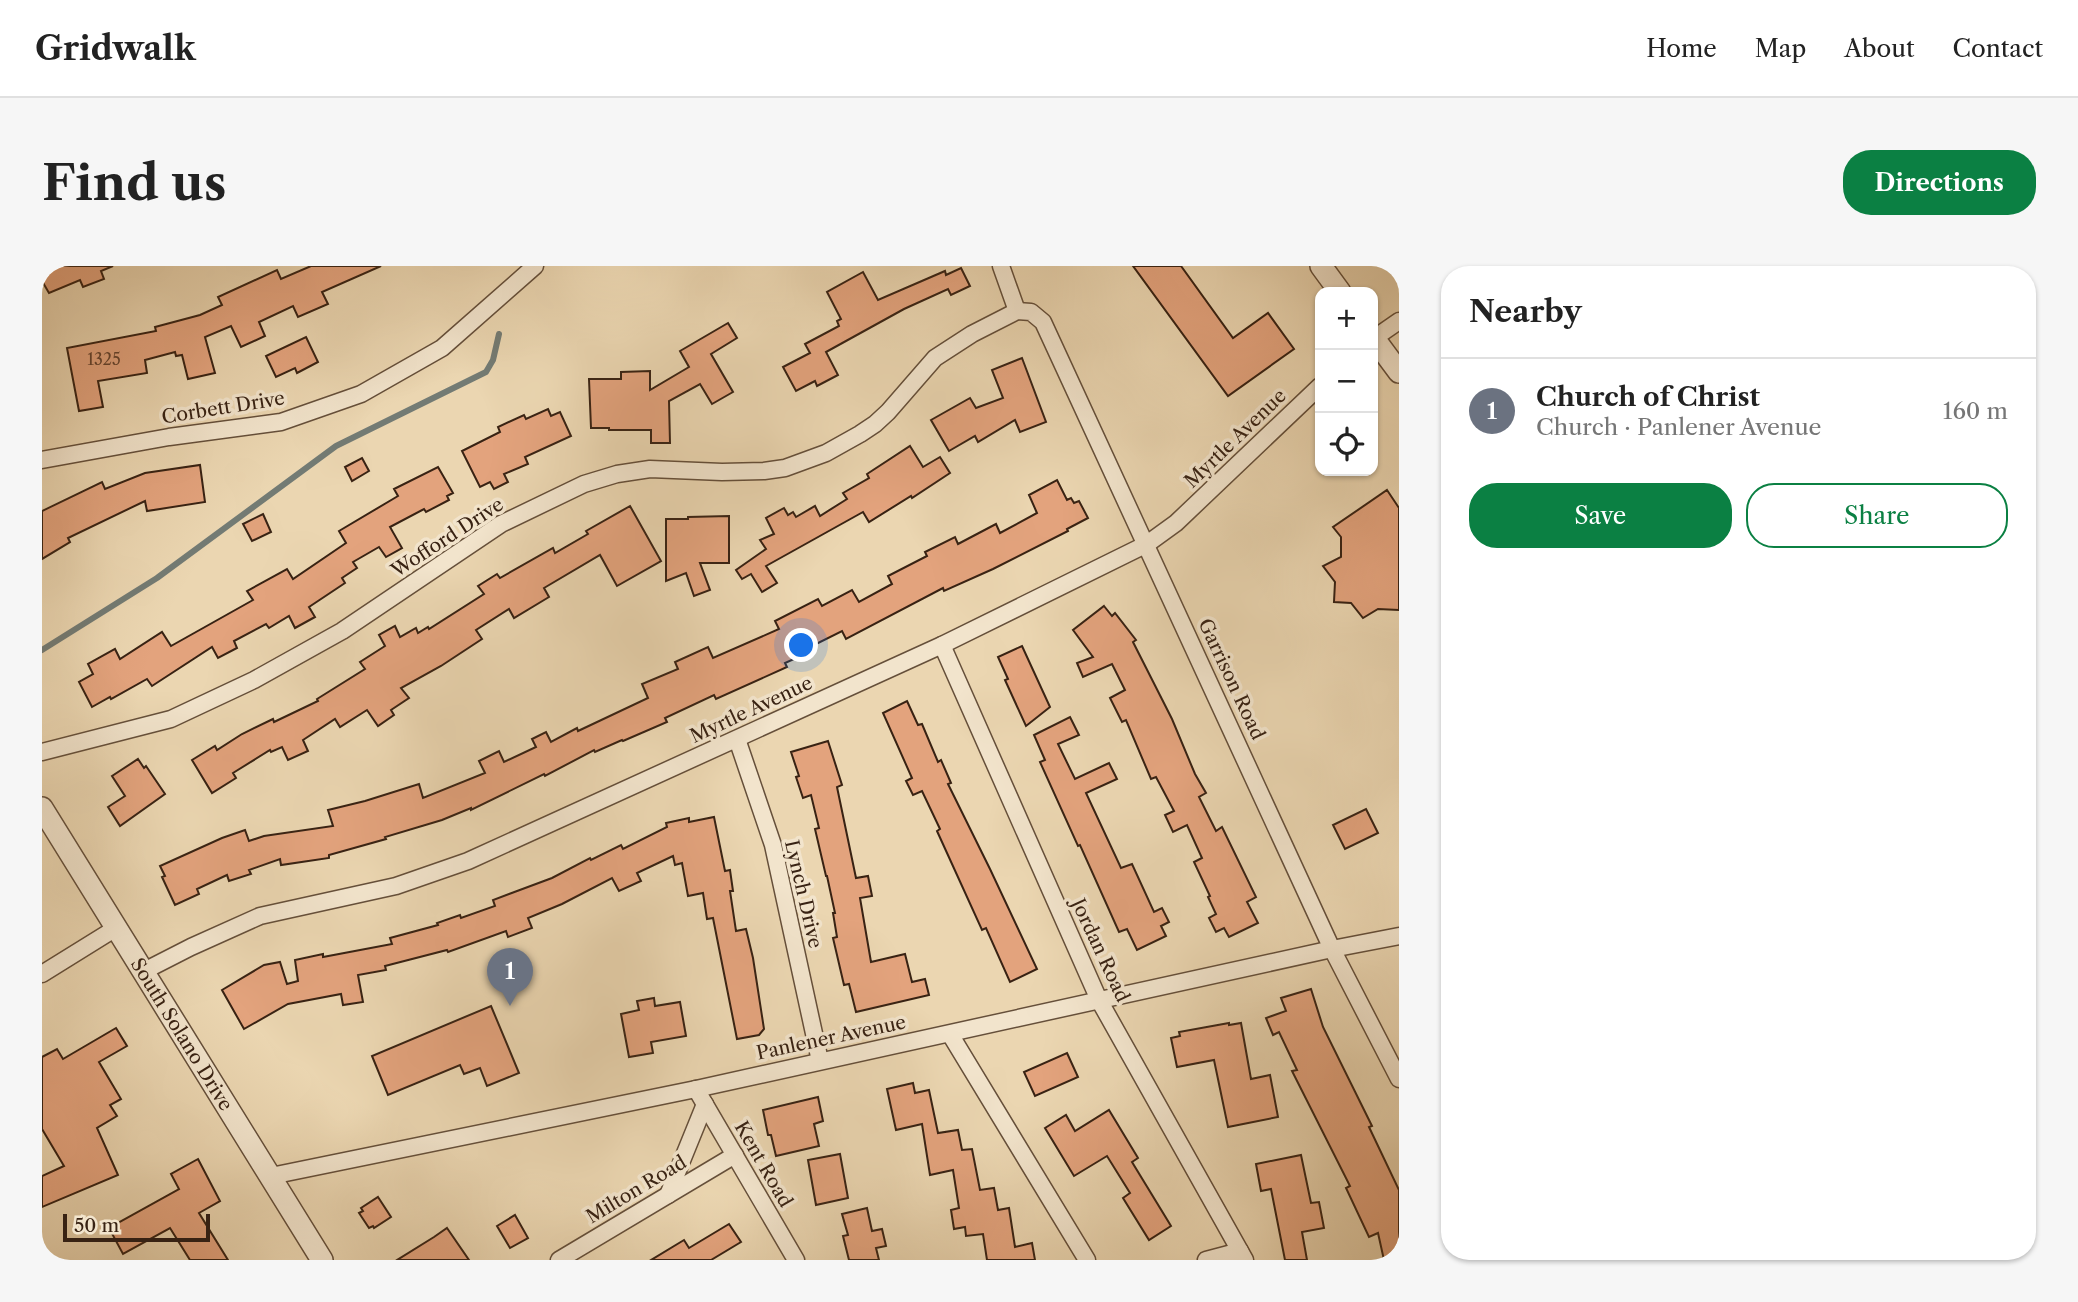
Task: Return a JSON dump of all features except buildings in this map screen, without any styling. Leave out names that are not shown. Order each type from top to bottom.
[{"type":"street","name":"Corbett Drive","points":[[42,460],[169,437],[281,422],[360,394],[442,348],[535,266]]},
{"type":"street","points":[[1001,266],[1017,311]]},
{"type":"street","points":[[1321,266],[1336,287]]},
{"type":"street","name":"Garrison Road","points":[[1017,311],[1031,312],[1043,322],[1332,949],[1399,1079]]},
{"type":"street","name":"Wofford Drive","points":[[42,752],[171,719],[254,680],[342,631],[501,524],[584,484],[617,474],[650,469],[764,471],[785,468],[826,453],[860,434],[881,418],[934,358],[982,328],[1017,311]]},
{"type":"street","points":[[1378,335],[1399,321]]},
{"type":"street","points":[[1378,345],[1399,372]]},
{"type":"street","name":"Myrtle Avenue","points":[[144,971],[260,916],[396,886],[468,861],[942,645],[1147,544],[1176,523],[1315,391]]},
{"type":"street","name":"Jordan Road","points":[[942,645],[1099,1000],[1242,1255]]},
{"type":"street","name":"Lynch Drive","points":[[737,739],[773,845],[820,1061]]},
{"type":"street","name":"South Solano Drive","points":[[42,808],[322,1260]]},
{"type":"street","points":[[42,974],[116,928]]},
{"type":"street","name":"Panlener Avenue","points":[[271,1176],[950,1034],[1399,936]]},
{"type":"street","points":[[950,1034],[1087,1260]]},
{"type":"street","name":"Kent Road","points":[[695,1088],[796,1260]]},
{"type":"street","points":[[668,1195],[705,1104]]},
{"type":"street","name":"Milton Road","points":[[559,1260],[735,1155]]},
{"type":"street","points":[[1206,1260],[1242,1255]]},
{"type":"waterway","points":[[42,650],[157,578],[336,446],[486,372],[493,360],[499,334]]},
{"type":"place","name":"Church of Christ","points":[[510,1006]]}]
